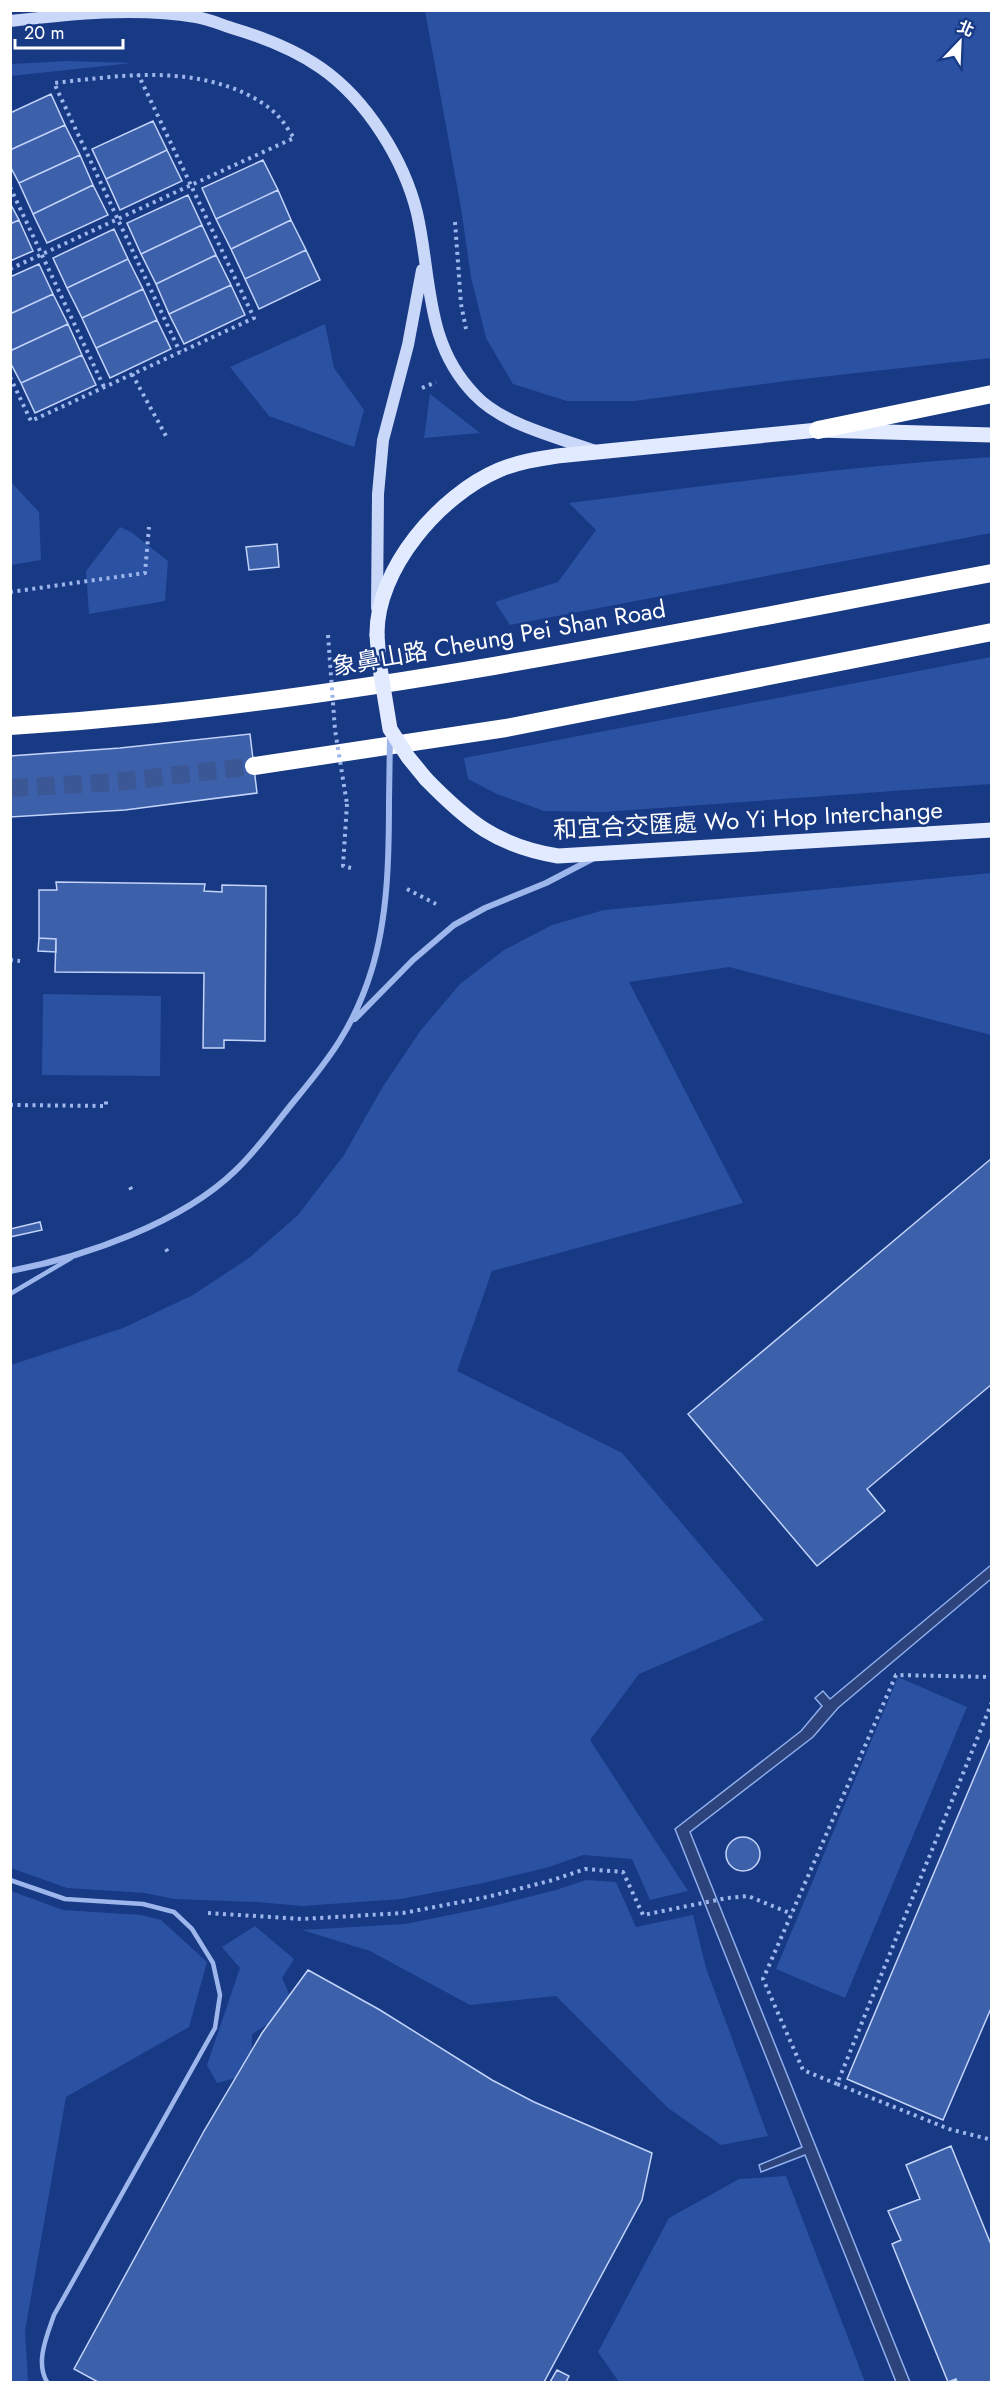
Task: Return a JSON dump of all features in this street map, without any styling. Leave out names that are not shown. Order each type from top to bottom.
[{"type":"highway","points":[[818,430],[992,394]]},
{"type":"highway","name":"象鼻山路 Cheung Pei Shan Road","points":[[10,726],[156,714],[332,691],[559,654],[992,573]]},
{"type":"highway","points":[[254,766],[413,743],[591,712],[992,632]]},
{"type":"main road","name":"和宜合交匯處 Wo Yi Hop Interchange","points":[[992,435],[818,430],[527,461],[499,470],[452,499],[410,543],[386,592],[377,628],[379,662],[390,729],[408,757],[426,779],[474,823],[502,841],[528,851],[558,856],[992,830]]},
{"type":"street","points":[[10,21],[76,14],[141,12],[197,17],[267,39],[322,68],[354,98],[385,137],[406,176],[417,213],[431,310],[444,348],[459,377],[476,397],[522,424],[602,453]]},
{"type":"street","points":[[377,628],[378,494],[383,440],[416,309],[424,254]]},
{"type":"street","points":[[10,1270],[76,1255],[152,1226],[201,1197],[236,1170],[331,1056],[353,1021],[371,971],[381,926],[386,879],[390,729]]},
{"type":"street","points":[[353,1021],[413,960],[454,925],[485,908],[546,883],[604,853]]},
{"type":"lane","points":[[10,1294],[76,1255]]},
{"type":"lane","points":[[10,1880],[65,1899],[143,1904],[174,1912],[192,1929],[213,1963],[220,1995],[215,2028],[54,2315],[46,2341],[41,2372],[47,2382]]},
{"type":"path","points":[[10,377],[31,421],[254,318],[138,74]]},
{"type":"path","points":[[10,269],[117,219],[294,138],[278,115],[254,97],[200,78],[168,74],[138,74],[54,83],[117,219],[180,352]]},
{"type":"path","points":[[10,187],[104,387]]},
{"type":"path","points":[[455,222],[461,304],[468,338]]},
{"type":"path","points":[[132,374],[166,436]]},
{"type":"path","points":[[10,592],[145,573],[149,527]]},
{"type":"path","points":[[328,635],[335,730],[347,804],[343,866],[351,868]]},
{"type":"path","points":[[401,885],[435,904]]},
{"type":"path","points":[[10,960],[20,961]]},
{"type":"path","points":[[10,1105],[106,1106],[106,1100]]},
{"type":"path","points":[[130,1187],[133,1193]]},
{"type":"path","points":[[166,1249],[169,1254]]},
{"type":"path","points":[[992,1677],[896,1675],[764,1979],[803,2070],[949,2129],[992,2140]]},
{"type":"path","points":[[837,2084],[992,1702]]},
{"type":"path","points":[[174,1912],[302,1919],[403,1913],[498,1894],[585,1869],[623,1872],[643,1915],[748,1896],[792,1914]]},
{"type":"shaded area","points":[[425,11],[991,11],[991,358],[634,401],[567,401],[513,384],[486,338],[471,277],[461,208]]},
{"type":"shaded area","points":[[67,61],[132,63],[11,76],[11,64]]},
{"type":"shaded area","points":[[325,324],[334,368],[364,410],[354,447],[269,416],[230,367]]},
{"type":"shaded area","points":[[430,394],[480,433],[424,438]]},
{"type":"shaded area","points":[[991,457],[991,533],[510,625],[495,602],[558,582],[596,530],[569,503],[833,471]]},
{"type":"shaded area","points":[[10,481],[39,512],[41,560],[11,565]]},
{"type":"shaded area","points":[[120,527],[131,532],[168,561],[165,601],[89,614],[86,571]]},
{"type":"shaded area","points":[[991,657],[991,784],[604,812],[544,811],[497,794],[468,779],[464,758]]},
{"type":"shaded area","points":[[991,873],[991,1035],[729,967],[629,982],[743,1203],[492,1271],[457,1371],[622,1453],[764,1620],[639,1674],[590,1740],[688,1891],[650,1900],[632,1859],[583,1855],[549,1867],[483,1883],[401,1899],[302,1906],[174,1899],[145,1893],[67,1888],[11,1868],[11,1365],[123,1328],[193,1295],[249,1258],[298,1215],[344,1155],[382,1088],[421,1030],[460,984],[504,950],[552,925],[604,910]]},
{"type":"shaded area","points":[[43,994],[161,996],[160,1076],[42,1075]]},
{"type":"shaded area","points":[[991,1565],[991,1579],[838,1708],[813,1737],[690,1832],[910,2382],[896,2382],[805,2155],[761,2172],[759,2165],[802,2147],[675,1829],[801,1731],[822,1706],[815,1698],[823,1691],[830,1699]]},
{"type":"shaded area","points":[[898,1677],[967,1707],[845,1998],[776,1969]]},
{"type":"shaded area","points":[[586,1880],[616,1882],[636,1927],[693,1915],[706,1968],[768,2136],[721,2145],[668,2108],[556,1996],[470,2005],[370,1951],[302,1930],[405,1924],[489,1907]]},
{"type":"shaded area","points":[[11,1891],[63,1910],[141,1915],[161,1920],[207,1962],[189,2027],[66,2097],[25,2331],[28,2382],[10,2382]]},
{"type":"shaded area","points":[[255,1926],[294,1959],[282,1978],[295,2007],[252,2034],[251,2074],[217,2083],[207,2065],[240,1968],[222,1947]]},
{"type":"shaded area","points":[[786,2176],[865,2382],[619,2382],[598,2352],[669,2218],[739,2179]]},
{"type":"building","points":[[51,94],[65,125],[10,150],[10,113]]},
{"type":"building","points":[[153,121],[167,150],[106,179],[92,149]]},
{"type":"building","points":[[65,125],[80,155],[19,183],[10,166],[10,150]]},
{"type":"building","points":[[167,150],[182,181],[120,210],[106,179]]},
{"type":"building","points":[[80,155],[93,185],[33,214],[19,183]]},
{"type":"building","points":[[263,160],[278,190],[216,219],[202,188]]},
{"type":"building","points":[[93,185],[108,215],[47,243],[33,214]]},
{"type":"building","points":[[278,190],[291,220],[231,249],[216,219]]},
{"type":"building","points":[[188,195],[202,225],[141,254],[127,223]]},
{"type":"building","points":[[10,203],[19,220],[10,224]]},
{"type":"building","points":[[19,220],[33,251],[10,261],[10,224]]},
{"type":"building","points":[[291,220],[306,250],[245,279],[231,249]]},
{"type":"building","points":[[202,225],[216,255],[156,284],[141,254]]},
{"type":"building","points":[[114,229],[128,259],[67,288],[53,258]]},
{"type":"building","points":[[306,250],[320,280],[259,309],[245,279]]},
{"type":"building","points":[[216,255],[231,285],[169,314],[156,284]]},
{"type":"building","points":[[128,259],[143,289],[82,318],[67,288]]},
{"type":"building","points":[[39,264],[53,294],[10,314],[10,277]]},
{"type":"building","points":[[231,285],[245,315],[184,344],[169,314]]},
{"type":"building","points":[[143,289],[157,320],[96,348],[82,318]]},
{"type":"building","points":[[53,294],[68,324],[10,351],[10,314]]},
{"type":"building","points":[[157,320],[171,349],[110,378],[96,348]]},
{"type":"building","points":[[68,324],[82,355],[21,383],[10,362],[10,351]]},
{"type":"building","points":[[82,355],[96,385],[35,413],[21,383]]},
{"type":"building","points":[[277,544],[279,567],[249,570],[246,547]]},
{"type":"building","points":[[250,734],[257,793],[125,810],[10,817],[10,756],[120,748]]},
{"type":"building","points":[[56,882],[205,884],[204,891],[222,892],[222,885],[266,886],[265,1041],[224,1040],[224,1048],[203,1048],[204,973],[55,972],[56,939],[39,938],[39,890],[57,890]]},
{"type":"building","points":[[39,938],[56,939],[56,952],[38,951]]},
{"type":"building","points":[[992,1158],[992,1384],[867,1489],[885,1511],[817,1566],[688,1414]]},
{"type":"building","points":[[40,1222],[42,1230],[10,1237],[10,1229]]},
{"type":"building","points":[[992,1735],[992,2006],[943,2120],[847,2079]]},
{"type":"building","points":[[743,1837],[755,1842],[760,1854],[755,1866],[743,1871],[731,1866],[726,1854],[731,1842]]},
{"type":"building","points":[[308,1970],[380,2010],[492,2080],[534,2102],[652,2153],[642,2200],[544,2382],[98,2382],[74,2369],[204,2131],[262,2033]]},
{"type":"building","points":[[951,2146],[992,2247],[991,2382],[957,2382],[956,2379],[948,2382],[892,2244],[901,2240],[888,2211],[920,2199],[906,2165]]},
{"type":"building","points":[[557,2370],[569,2376],[566,2382],[550,2382]]},
{"type":"tunnel","points":[[10,788],[118,782],[254,766]]}]
